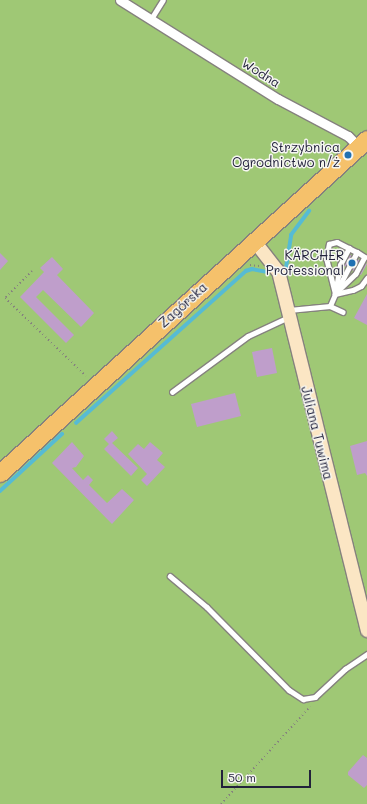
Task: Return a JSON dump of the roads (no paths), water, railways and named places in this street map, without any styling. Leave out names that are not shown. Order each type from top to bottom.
[{"type":"highway","name":"Zagórska","points":[[0,473],[363,142]]},
{"type":"street","name":"Wodna","points":[[120,0],[278,99],[348,136],[363,142]]},
{"type":"street","name":"Juliana Tuwima","points":[[255,242],[278,271],[367,630]]},
{"type":"lane","points":[[151,19],[164,0]]},
{"type":"lane","points":[[332,241],[366,257],[356,274],[335,294],[327,269],[326,250],[332,241]]},
{"type":"lane","points":[[335,294],[340,265],[349,248]]},
{"type":"lane","points":[[330,306],[357,252]]},
{"type":"lane","points":[[335,294],[353,290],[361,286],[367,278]]},
{"type":"lane","points":[[172,392],[248,336],[288,313],[330,306],[343,312]]},
{"type":"lane","points":[[170,576],[207,607],[289,690],[303,699],[315,697],[345,670],[367,654]]},
{"type":"waterway","points":[[286,268],[291,235],[309,211]]},
{"type":"waterway","points":[[76,423],[246,271],[252,269],[268,272]]},
{"type":"waterway","points":[[0,491],[62,434]]},
{"type":"place","name":"Strzybnica Ogrodnictwo n/ż","points":[[348,155]]},
{"type":"place","name":"KÄRCHER Professional","points":[[352,263]]}]
